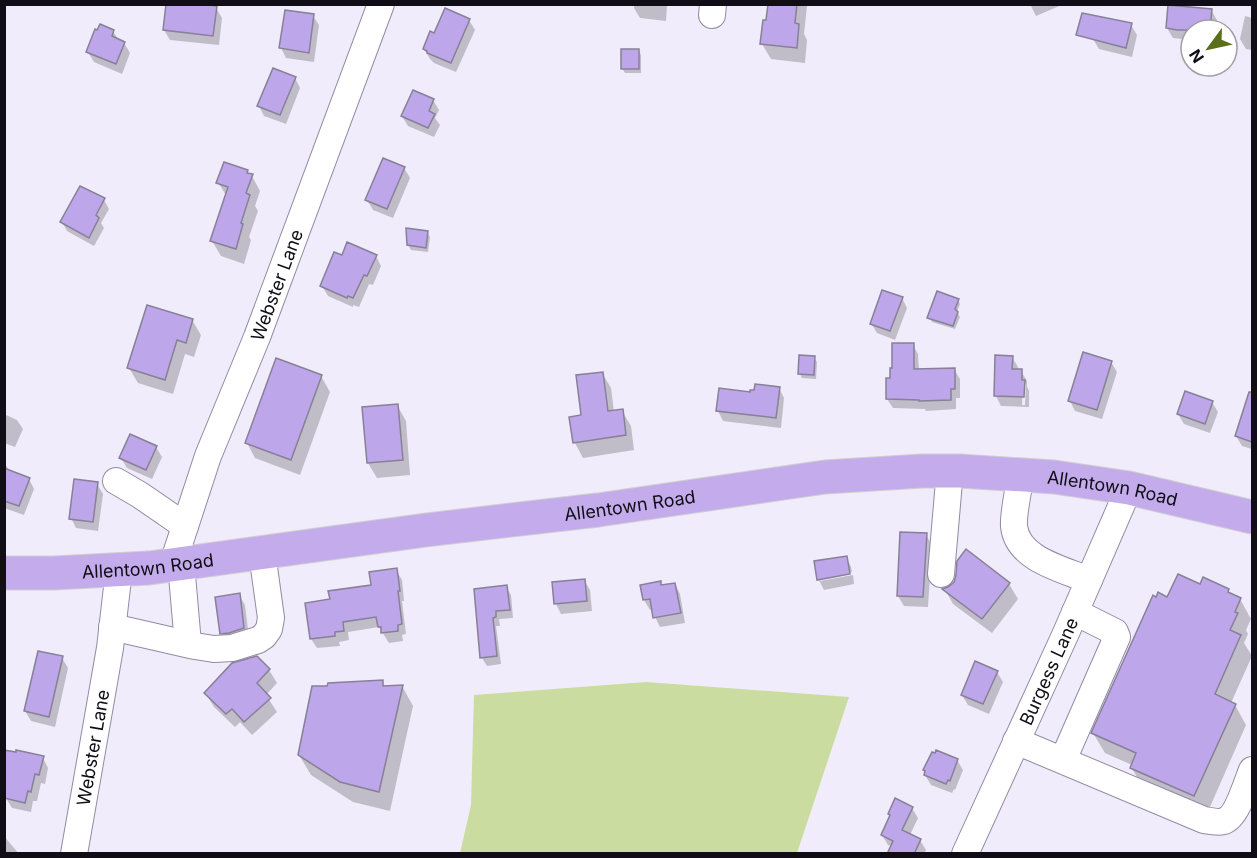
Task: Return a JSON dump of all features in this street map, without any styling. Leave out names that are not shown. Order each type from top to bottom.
[{"type":"main road","name":"Allentown Road","points":[[4,573],[119,570],[177,565],[426,530],[598,510],[825,477],[950,470],[1053,477],[1129,488],[1252,518]]},
{"type":"street","name":"Webster Lane","points":[[177,565],[185,526],[208,456],[257,337],[381,4]]},
{"type":"street","points":[[940,574],[950,470]]},
{"type":"street","points":[[1021,475],[1014,524],[1018,541],[1027,552],[1042,561],[1089,580]]},
{"type":"street","points":[[116,481],[185,526]]},
{"type":"street","name":"Burgess Lane","points":[[964,854],[1129,488]]},
{"type":"street","points":[[112,627],[213,649],[232,648],[258,640],[269,629],[271,618],[262,553]]},
{"type":"street","points":[[177,565],[188,645]]},
{"type":"street","name":"Webster Lane","points":[[74,854],[95,737],[119,570]]},
{"type":"street","points":[[1063,760],[1117,637],[1115,632],[1075,612]]},
{"type":"street","points":[[1016,741],[1204,820],[1224,822],[1233,814],[1252,770]]},
{"type":"green space","points":[[646,682],[849,697],[797,853],[460,853],[471,805],[474,695]]},
{"type":"building","points":[[166,4],[217,6],[213,36],[163,30]]},
{"type":"building","points":[[768,4],[797,4],[795,23],[799,24],[797,48],[760,44]]},
{"type":"building","points":[[1168,5],[1212,9],[1211,18],[1179,18],[1179,30],[1166,28]]},
{"type":"building","points":[[445,8],[470,19],[451,63],[423,49],[430,31],[434,33]]},
{"type":"building","points":[[285,10],[314,14],[309,53],[279,48]]},
{"type":"building","points":[[1082,13],[1132,23],[1126,48],[1076,35]]},
{"type":"building","points":[[100,24],[114,30],[112,36],[125,42],[116,64],[86,52],[95,29],[97,30]]},
{"type":"building","points":[[621,49],[639,49],[639,69],[621,69]]},
{"type":"building","points":[[273,68],[296,77],[280,115],[257,106]]},
{"type":"building","points":[[413,90],[434,99],[429,111],[435,114],[428,128],[401,116]]},
{"type":"building","points":[[383,158],[405,167],[387,209],[365,200]]},
{"type":"building","points":[[224,162],[253,174],[246,193],[250,195],[236,249],[210,241],[228,187],[216,183]]},
{"type":"building","points":[[80,186],[105,198],[96,215],[99,218],[89,238],[60,222]]},
{"type":"building","points":[[406,228],[428,231],[426,248],[407,245]]},
{"type":"building","points":[[347,242],[377,255],[353,298],[348,296],[347,298],[320,286],[334,252],[342,255]]},
{"type":"building","points":[[882,290],[903,297],[890,331],[870,324]]},
{"type":"building","points":[[937,291],[959,299],[955,309],[958,312],[953,326],[927,318]]},
{"type":"building","points":[[147,305],[193,319],[186,343],[177,340],[165,380],[127,368]]},
{"type":"building","points":[[892,343],[914,343],[914,369],[955,368],[955,389],[951,389],[951,400],[886,399],[886,378],[890,378],[890,368],[892,368]]},
{"type":"building","points":[[1083,352],[1112,361],[1097,410],[1068,401]]},
{"type":"building","points":[[799,355],[815,356],[814,375],[798,374]]},
{"type":"building","points":[[995,355],[1013,356],[1012,369],[1022,369],[1022,380],[1025,380],[1024,397],[994,396]]},
{"type":"building","points":[[276,358],[322,375],[291,460],[245,443]]},
{"type":"building","points":[[603,372],[608,411],[623,409],[626,435],[573,443],[569,417],[581,415],[576,375]]},
{"type":"building","points":[[755,384],[780,387],[776,418],[716,411],[719,388],[750,392],[754,390]]},
{"type":"building","points":[[1185,391],[1213,401],[1205,424],[1177,414]]},
{"type":"building","points":[[1249,392],[1252,392],[1252,442],[1235,436]]},
{"type":"building","points":[[398,404],[403,460],[367,463],[362,407]]},
{"type":"building","points":[[130,434],[157,446],[146,470],[119,458]]},
{"type":"building","points":[[4,468],[30,478],[19,506],[4,501]]},
{"type":"building","points":[[74,479],[98,482],[93,522],[69,519]]},
{"type":"building","points":[[900,532],[927,533],[923,597],[897,596]]},
{"type":"building","points":[[966,549],[1010,583],[982,619],[942,589],[954,582],[957,561]]},
{"type":"building","points":[[847,556],[850,574],[817,580],[814,561]]},
{"type":"building","points":[[397,568],[402,624],[398,625],[398,631],[381,633],[376,617],[343,622],[344,631],[335,632],[335,636],[310,639],[305,603],[330,599],[328,591],[371,585],[369,572]]},
{"type":"building","points":[[1178,574],[1200,584],[1203,577],[1229,589],[1228,592],[1241,598],[1235,612],[1238,613],[1230,630],[1241,635],[1215,694],[1236,704],[1194,796],[1130,768],[1136,753],[1091,733],[1153,595],[1156,597],[1158,592],[1167,597]]},
{"type":"building","points":[[585,579],[587,601],[554,604],[552,582]]},
{"type":"building","points":[[661,581],[661,585],[675,583],[681,613],[653,618],[650,599],[643,600],[640,585]]},
{"type":"building","points":[[507,585],[510,610],[496,611],[496,617],[493,618],[497,656],[480,658],[474,589]]},
{"type":"building","points":[[240,593],[244,628],[220,634],[215,597]]},
{"type":"building","points":[[38,651],[63,656],[49,717],[24,711]]},
{"type":"building","points":[[257,656],[270,669],[257,683],[271,698],[244,722],[232,709],[226,714],[204,693],[232,663]]},
{"type":"building","points":[[975,661],[998,671],[983,704],[961,695]]},
{"type":"building","points":[[383,680],[383,686],[403,685],[379,792],[340,782],[298,755],[312,686]]},
{"type":"building","points":[[4,750],[44,756],[39,775],[35,774],[31,792],[28,791],[25,803],[4,798]]},
{"type":"building","points":[[936,750],[958,759],[950,781],[948,780],[946,784],[924,775],[923,770],[932,752],[935,753]]},
{"type":"building","points":[[895,798],[913,807],[902,830],[921,839],[914,854],[887,854],[893,841],[881,835]]}]
